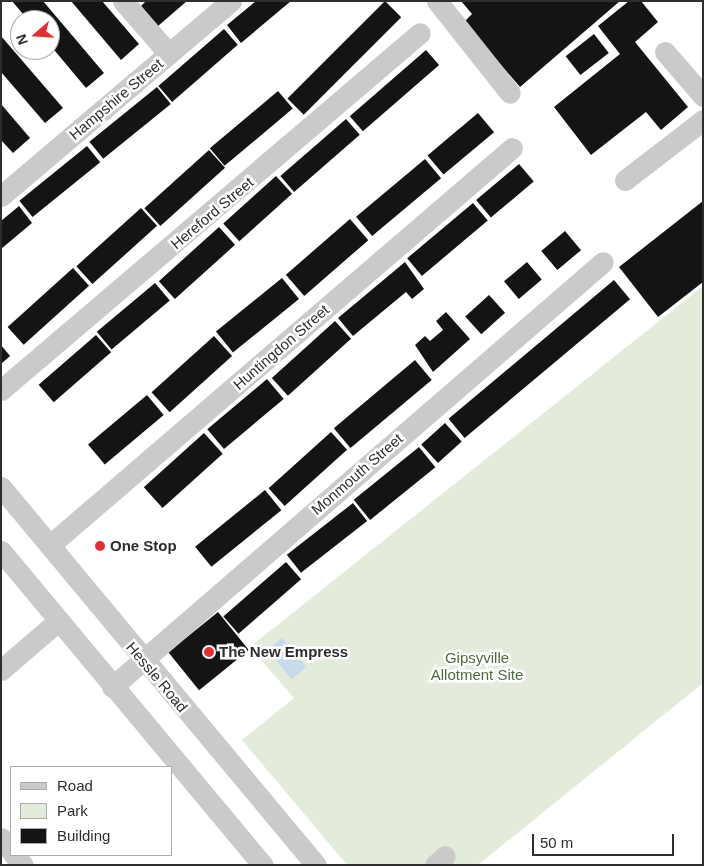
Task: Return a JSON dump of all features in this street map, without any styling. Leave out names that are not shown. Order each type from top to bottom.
[{"type":"street","points":[[124,1],[169,54]]},
{"type":"street","name":"Hampshire Street","points":[[1,196],[231,1]]},
{"type":"street","points":[[437,1],[510,93]]},
{"type":"street","name":"Hereford Street","points":[[1,390],[420,34]]},
{"type":"street","points":[[665,52],[703,96]]},
{"type":"street","points":[[625,180],[703,120]]},
{"type":"street","name":"Huntingdon Street","points":[[50,545],[512,148]]},
{"type":"street","name":"Monmouth Street","points":[[112,687],[603,262]]},
{"type":"street","name":"Hessle Road","points":[[1,488],[316,865]]},
{"type":"street","points":[[1,551],[57,622],[263,865]]},
{"type":"street","points":[[1,670],[57,622]]},
{"type":"street","points":[[1,838],[10,850]]},
{"type":"green space","name":"Gipsyville Allotment Site","points":[[703,286],[703,683],[478,865],[347,865],[242,740],[294,698],[250,647]]},
{"type":"water","points":[[282,638],[306,667],[292,679],[267,650]]},
{"type":"building","points":[[12,1],[43,1],[51,10],[20,10]]},
{"type":"building","points":[[71,1],[102,1],[139,44],[121,60]]},
{"type":"building","points":[[146,1],[187,1],[158,26],[141,6]]},
{"type":"building","points":[[256,1],[291,1],[241,43],[227,25]]},
{"type":"building","points":[[385,1],[401,17],[304,115],[287,99]]},
{"type":"building","points":[[461,1],[620,1],[520,87],[464,22],[472,14]]},
{"type":"building","points":[[629,1],[641,1],[658,22],[635,42],[688,107],[661,130],[646,112],[591,155],[554,107],[620,54],[598,26]]},
{"type":"building","points":[[60,21],[104,73],[86,88],[60,57]]},
{"type":"building","points":[[224,29],[238,45],[172,102],[158,86]]},
{"type":"building","points":[[594,34],[609,53],[580,75],[566,56]]},
{"type":"building","points":[[1,36],[10,46],[10,60],[22,60],[63,108],[45,123],[1,72]]},
{"type":"building","points":[[426,50],[439,65],[363,131],[350,116]]},
{"type":"building","points":[[157,87],[171,104],[103,159],[89,142]]},
{"type":"building","points":[[278,91],[293,109],[225,166],[210,148]]},
{"type":"building","points":[[1,104],[30,138],[13,153],[1,140]]},
{"type":"building","points":[[478,113],[494,132],[444,175],[427,155]]},
{"type":"building","points":[[346,119],[360,135],[294,192],[280,176]]},
{"type":"building","points":[[87,146],[100,162],[33,217],[19,201]]},
{"type":"building","points":[[209,150],[225,168],[160,226],[144,208]]},
{"type":"building","points":[[425,159],[441,178],[372,236],[356,217]]},
{"type":"building","points":[[519,164],[534,182],[491,218],[476,200]]},
{"type":"building","points":[[276,176],[292,194],[239,241],[223,224]]},
{"type":"building","points":[[703,201],[703,282],[658,317],[619,267]]},
{"type":"building","points":[[473,203],[488,221],[422,276],[407,258]]},
{"type":"building","points":[[19,206],[32,223],[1,249],[1,221]]},
{"type":"building","points":[[141,208],[157,226],[92,284],[76,266]]},
{"type":"building","points":[[350,219],[368,240],[304,296],[286,275]]},
{"type":"building","points":[[219,227],[235,245],[175,299],[159,281]]},
{"type":"building","points":[[565,231],[581,250],[557,270],[541,251]]},
{"type":"building","points":[[405,262],[424,289],[412,299],[406,292],[353,336],[338,318]]},
{"type":"building","points":[[527,262],[542,280],[519,299],[504,281]]},
{"type":"building","points":[[73,268],[89,286],[24,345],[8,327]]},
{"type":"building","points":[[282,278],[299,299],[233,352],[216,331]]},
{"type":"building","points":[[614,280],[630,299],[465,438],[449,419]]},
{"type":"building","points":[[155,283],[170,301],[112,349],[97,332]]},
{"type":"building","points":[[489,295],[505,313],[481,334],[465,316]]},
{"type":"building","points":[[446,312],[470,339],[433,372],[415,345],[425,336],[430,341],[443,330],[436,321]]},
{"type":"building","points":[[335,321],[351,339],[288,396],[272,378]]},
{"type":"building","points":[[96,335],[111,352],[54,402],[39,385]]},
{"type":"building","points":[[214,336],[232,356],[170,412],[152,392]]},
{"type":"building","points":[[1,345],[10,356],[1,364]]},
{"type":"building","points":[[415,360],[432,380],[351,448],[334,428]]},
{"type":"building","points":[[267,379],[284,399],[224,449],[207,429]]},
{"type":"building","points":[[147,395],[164,415],[105,464],[88,444]]},
{"type":"building","points":[[445,423],[462,442],[438,463],[421,444]]},
{"type":"building","points":[[331,432],[347,450],[285,506],[269,488]]},
{"type":"building","points":[[204,433],[223,454],[163,508],[144,487]]},
{"type":"building","points":[[419,447],[435,467],[370,520],[354,500]]},
{"type":"building","points":[[265,490],[281,510],[211,567],[195,547]]},
{"type":"building","points":[[353,503],[367,521],[301,573],[287,555]]},
{"type":"building","points":[[286,562],[301,579],[238,634],[223,616]]},
{"type":"building","name":"The New Empress","points":[[218,612],[249,650],[199,690],[168,652]]},
{"type":"place","name":"One Stop","points":[[100,546]]},
{"type":"place","name":"The New Empress","points":[[209,652]]}]
